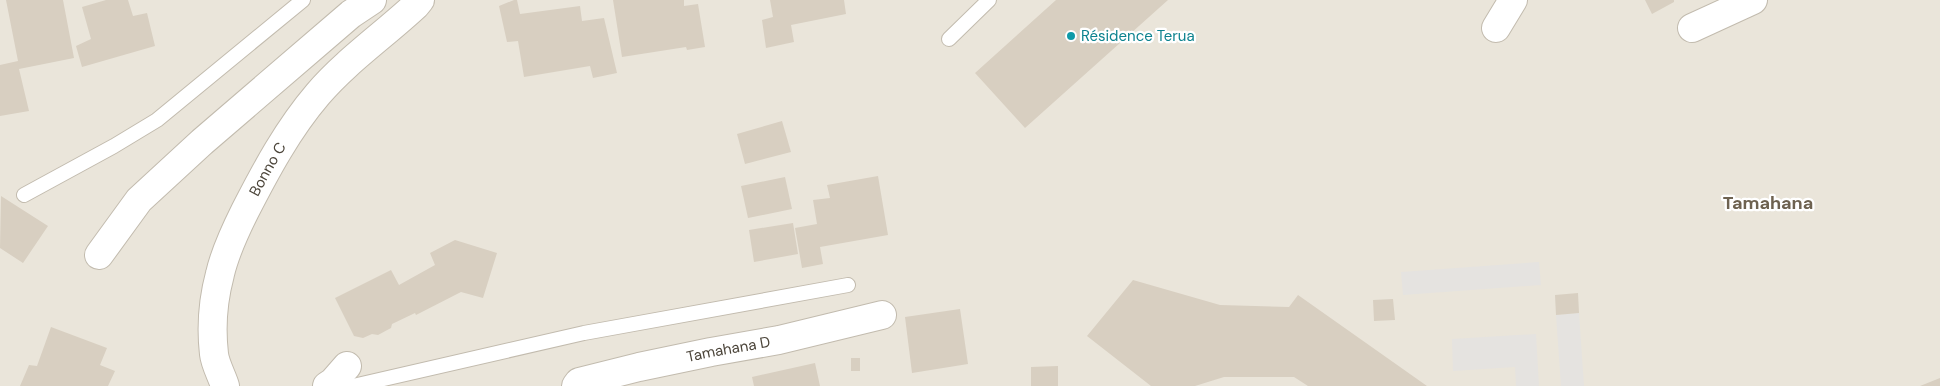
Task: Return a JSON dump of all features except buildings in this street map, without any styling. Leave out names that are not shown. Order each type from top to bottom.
[{"type":"street","points":[[99,255],[139,200],[202,142],[344,19],[372,0]]},
{"type":"street","name":"Bonno C","points":[[225,386],[214,356],[214,305],[220,273],[233,237],[248,205],[288,135],[318,94],[347,65],[398,22],[420,0]]},
{"type":"street","points":[[1496,28],[1513,0]]},
{"type":"street","points":[[1692,28],[1753,0]]},
{"type":"street","name":"Tamahana D","points":[[576,386],[579,382],[639,367],[779,340],[882,315]]},
{"type":"street","points":[[327,386],[350,376]]},
{"type":"lane","points":[[24,195],[114,146],[157,120],[303,0]]},
{"type":"lane","points":[[949,39],[989,0]]},
{"type":"lane","points":[[350,376],[848,286]]},
{"type":"shaded area","points":[[0,0],[1940,0],[1940,386],[0,386]]},
{"type":"shaded area","points":[[1539,262],[1541,285],[1403,295],[1401,272]]},
{"type":"shaded area","points":[[1579,313],[1584,386],[1561,386],[1556,315]]},
{"type":"shaded area","points":[[1536,334],[1539,386],[1516,386],[1515,367],[1453,371],[1452,339]]},
{"type":"place","name":"Résidence Terua","points":[[1071,36]]},
{"type":"district","name":"Tamahana","points":[[1768,203]]}]
